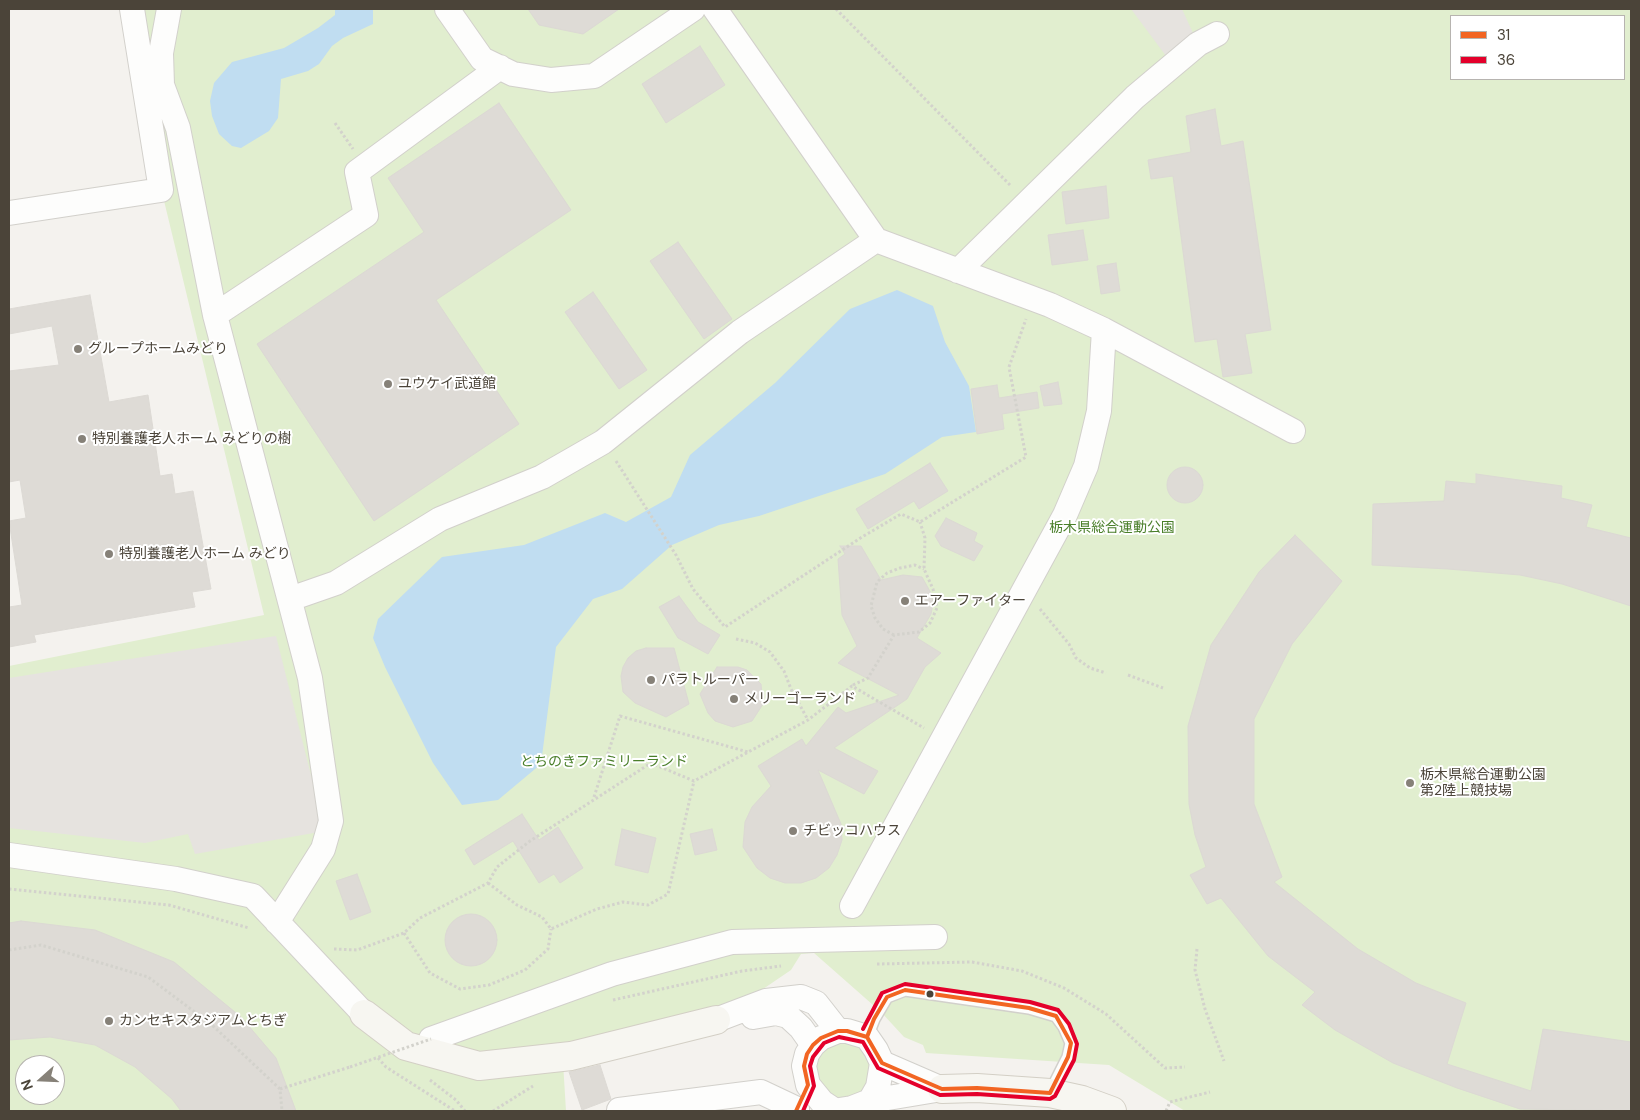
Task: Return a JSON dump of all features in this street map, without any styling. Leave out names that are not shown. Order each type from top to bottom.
[{"type":"street","points":[[9,213],[161,190],[132,9]]},
{"type":"street","points":[[169,9],[161,53],[162,85],[178,128],[215,315],[310,678],[331,821],[324,849],[277,922]]},
{"type":"street","points":[[447,9],[482,59],[513,74],[551,80],[594,76],[693,9]]},
{"type":"street","points":[[715,9],[876,240],[1033,299],[1104,330],[1293,431]]},
{"type":"street","points":[[958,271],[1164,70],[1198,44],[1216,34]]},
{"type":"street","points":[[215,315],[366,215],[357,172],[500,67]]},
{"type":"street","points":[[290,599],[336,582],[440,519],[542,477],[603,442],[740,332],[876,240]]},
{"type":"street","points":[[852,906],[1065,515],[1086,466],[1099,411],[1104,330]]},
{"type":"street","points":[[9,855],[176,879],[253,896],[364,1014],[406,1046],[479,1066],[570,1056],[716,1020],[766,1001],[801,997],[816,1003],[838,1032]]},
{"type":"street","points":[[431,1039],[612,974],[732,942],[935,937]]},
{"type":"street","points":[[716,1020],[776,1013],[788,1016],[801,1028],[813,1045]]},
{"type":"street","points":[[870,1101],[878,1087],[882,1063],[867,1037],[847,1031],[838,1032],[813,1045],[804,1066],[808,1085],[822,1102],[833,1111],[852,1108],[870,1101],[942,1089],[977,1088],[1050,1093],[1082,1100],[1112,1111]]},
{"type":"street","points":[[882,1063],[942,1089]]},
{"type":"street","points":[[619,1110],[761,1092],[796,1110],[808,1085]]},
{"type":"lane","points":[[867,1037],[874,1018],[887,997],[905,990],[1029,1008],[1056,1016],[1064,1027],[1071,1043],[1068,1057],[1050,1093]]},
{"type":"path","points":[[836,9],[1027,203]]},
{"type":"path","points":[[335,123],[365,166]]},
{"type":"path","points":[[920,522],[1026,457],[1009,367],[1033,299]]},
{"type":"path","points":[[603,442],[676,555],[693,589],[725,627],[901,514],[920,522],[925,538],[924,569],[934,589],[937,608],[930,623],[919,632],[894,635],[883,628],[876,618],[872,606],[877,582],[887,573],[900,568],[915,565],[924,569]]},
{"type":"path","points":[[1019,600],[1041,610],[1069,644],[1076,658],[1090,668],[1106,673]]},
{"type":"path","points":[[551,929],[622,902],[648,905],[668,894],[694,781],[808,720],[852,686],[868,678],[894,635]]},
{"type":"path","points":[[736,640],[755,643],[770,652],[784,671],[791,689],[808,720]]},
{"type":"path","points":[[1128,675],[1163,688]]},
{"type":"path","points":[[852,686],[944,740]]},
{"type":"path","points":[[594,798],[620,716],[748,752]]},
{"type":"path","points":[[328,954],[336,948],[357,950],[404,933],[420,918],[488,883],[497,867],[530,841],[651,762],[694,781]]},
{"type":"path","points":[[404,933],[430,973],[460,989],[489,985],[525,970],[548,949],[551,929],[542,917],[516,905],[488,883]]},
{"type":"path","points":[[9,889],[169,905],[246,926],[254,932]]},
{"type":"path","points":[[9,950],[41,945],[148,977],[212,1025],[280,1089],[282,1111]]},
{"type":"path","points":[[1197,949],[1195,970],[1205,1010],[1224,1060]]},
{"type":"path","points":[[280,1089],[431,1039]]},
{"type":"path","points":[[374,1053],[386,1067],[455,1111]]},
{"type":"path","points":[[1166,1111],[1170,1102],[1210,1092]]},
{"type":"green space","name":"栃木県総合運動公園","points":[[132,9],[1631,9],[1631,1111],[1185,1111],[1109,1065],[926,1053],[923,1045],[904,1037],[881,1012],[814,953],[801,954],[791,970],[741,1004],[562,1046],[566,1111],[9,1111],[9,666],[264,615],[159,180]]},
{"type":"green space","points":[[829,1043],[857,1043],[873,1061],[871,1081],[858,1096],[839,1101],[818,1086],[815,1058]]},
{"type":"shaded area","points":[[1131,9],[1182,9],[1198,44],[1172,64]]},
{"type":"shaded area","points":[[276,636],[325,831],[195,854],[188,834],[145,843],[9,828],[9,678]]},
{"type":"water","points":[[335,9],[373,9],[373,24],[343,38],[332,46],[319,64],[308,71],[281,79],[278,118],[269,131],[241,148],[232,146],[219,134],[212,116],[210,101],[214,83],[232,62],[284,48],[318,28],[335,15]]},
{"type":"water","points":[[897,290],[933,306],[945,342],[969,386],[976,432],[942,437],[885,474],[759,516],[719,525],[672,545],[622,589],[593,599],[556,647],[541,764],[498,800],[462,805],[433,763],[385,667],[373,638],[378,619],[442,557],[524,545],[605,513],[626,522],[671,497],[690,455],[775,383],[850,309]]},
{"type":"building","points":[[528,9],[619,9],[583,34],[539,25]]},
{"type":"building","points":[[700,46],[725,85],[666,123],[642,84]]},
{"type":"building","name":"ユウケイ武道館","points":[[499,103],[571,210],[436,300],[519,424],[374,521],[257,344],[424,232],[388,178]]},
{"type":"building","points":[[1215,109],[1221,146],[1243,141],[1271,330],[1245,334],[1252,373],[1223,377],[1217,339],[1195,342],[1173,176],[1151,179],[1148,160],[1191,152],[1186,116]]},
{"type":"building","points":[[1106,186],[1109,218],[1066,224],[1062,192]]},
{"type":"building","points":[[1083,230],[1088,260],[1052,265],[1048,235]]},
{"type":"building","points":[[678,242],[732,319],[704,339],[650,261]]},
{"type":"building","points":[[1116,263],[1120,291],[1101,294],[1097,266]]},
{"type":"building","points":[[593,292],[647,370],[619,389],[565,312]]},
{"type":"building","points":[[90,295],[109,402],[148,395],[160,476],[172,474],[175,494],[193,491],[211,589],[192,592],[195,607],[34,635],[36,642],[9,647],[9,607],[22,605],[9,521],[26,518],[20,480],[9,482],[9,371],[59,365],[52,326],[9,334],[9,309]]},
{"type":"building","points":[[1058,382],[1062,404],[1044,406],[1040,386]]},
{"type":"building","points":[[997,385],[999,398],[1037,392],[1039,408],[1002,414],[1004,429],[977,434],[971,389]]},
{"type":"building","points":[[930,463],[948,491],[919,509],[914,501],[868,529],[856,509]]},
{"type":"building","points":[[1185,467],[1192,468],[1198,472],[1202,478],[1202,492],[1198,498],[1192,502],[1185,503],[1178,502],[1172,498],[1168,492],[1167,485],[1168,478],[1172,472],[1178,468]]},
{"type":"building","points":[[1476,474],[1562,486],[1561,498],[1592,505],[1586,527],[1631,538],[1631,606],[1562,584],[1520,575],[1372,565],[1373,504],[1444,501],[1446,481],[1476,484]]},
{"type":"building","points":[[946,518],[977,533],[974,541],[983,546],[974,561],[941,546],[935,536]]},
{"type":"building","points":[[1295,535],[1342,581],[1292,644],[1254,719],[1254,804],[1282,877],[1274,882],[1358,949],[1416,983],[1466,1003],[1447,1064],[1531,1091],[1543,1029],[1631,1042],[1631,1111],[1520,1109],[1457,1088],[1393,1063],[1335,1030],[1302,1005],[1315,992],[1268,956],[1221,898],[1207,904],[1190,875],[1206,867],[1195,835],[1189,804],[1188,726],[1211,645],[1259,572]]},
{"type":"building","points":[[840,546],[861,546],[881,580],[903,575],[922,577],[932,595],[933,604],[931,614],[917,638],[941,653],[925,667],[907,699],[834,748],[878,771],[864,794],[818,770],[841,824],[842,840],[837,855],[829,868],[816,878],[801,883],[785,883],[770,878],[757,868],[743,847],[745,822],[752,807],[771,786],[758,766],[802,739],[806,746],[838,707],[846,713],[899,695],[838,663],[857,646],[842,615],[838,559],[845,554]]},
{"type":"building","points":[[679,596],[698,622],[720,635],[708,654],[678,638],[659,607]]},
{"type":"building","name":"パラトルーパー","points":[[646,648],[674,648],[689,704],[666,717],[635,703],[623,692],[621,676],[623,667],[628,658],[636,651]]},
{"type":"building","name":"メリーゴーランド","points":[[717,667],[738,667],[747,670],[761,684],[763,704],[752,721],[733,727],[715,721],[708,713],[700,694]]},
{"type":"building","points":[[522,814],[539,840],[558,827],[583,868],[560,883],[554,874],[539,883],[513,841],[474,865],[465,850]]},
{"type":"building","points":[[622,829],[656,838],[648,873],[615,865]]},
{"type":"building","points":[[712,829],[717,850],[695,855],[690,834]]},
{"type":"building","points":[[357,874],[371,912],[350,920],[336,881]]},
{"type":"building","points":[[466,914],[476,914],[485,918],[493,926],[497,940],[493,954],[485,962],[476,966],[466,966],[457,962],[449,954],[445,945],[445,935],[449,926],[457,918]]},
{"type":"building","name":"カンセキスタジアムとちぎ","points":[[21,921],[95,930],[174,962],[241,1017],[276,1058],[296,1111],[181,1111],[172,1099],[135,1067],[95,1045],[50,1037],[9,1040],[9,923]]},
{"type":"building","points":[[600,1065],[611,1099],[582,1110],[569,1072]]},
{"type":"transit line","name":"36","points":[[803,1111],[814,1086],[810,1066],[813,1057],[824,1043],[839,1037],[863,1042],[878,1068],[940,1095],[977,1094],[1050,1099],[1055,1096],[1074,1060],[1077,1044],[1069,1024],[1058,1010],[1030,1002],[905,984],[882,993],[863,1029]]},
{"type":"transit line","name":"31","points":[[905,990],[1029,1008],[1056,1016],[1071,1043],[1068,1057],[1050,1093],[977,1088],[942,1089],[882,1063],[867,1037],[874,1019],[887,997],[905,990]]},
{"type":"transit line","name":"31","points":[[796,1111],[808,1085],[804,1066],[807,1054],[813,1045],[821,1038],[838,1031],[847,1031],[867,1037]]},
{"type":"place","name":"グループホームみどり","points":[[78,349]]},
{"type":"place","name":"ユウケイ武道館","points":[[388,384]]},
{"type":"place","name":"特別養護老人ホーム みどりの樹","points":[[82,439]]},
{"type":"place","name":"特別養護老人ホーム みどり","points":[[109,554]]},
{"type":"place","name":"エアーファイター","points":[[905,601]]},
{"type":"place","name":"パラトルーパー","points":[[651,680]]},
{"type":"place","name":"メリーゴーランド","points":[[734,699]]},
{"type":"place","name":"栃木県総合運動公園 第2陸上競技場","points":[[1410,783]]},
{"type":"place","name":"チビッコハウス","points":[[793,831]]},
{"type":"place","name":"カンセキスタジアムとちぎ","points":[[109,1021]]},
{"type":"park label","name":"とちのきファミリーランド","points":[[604,762]]}]
